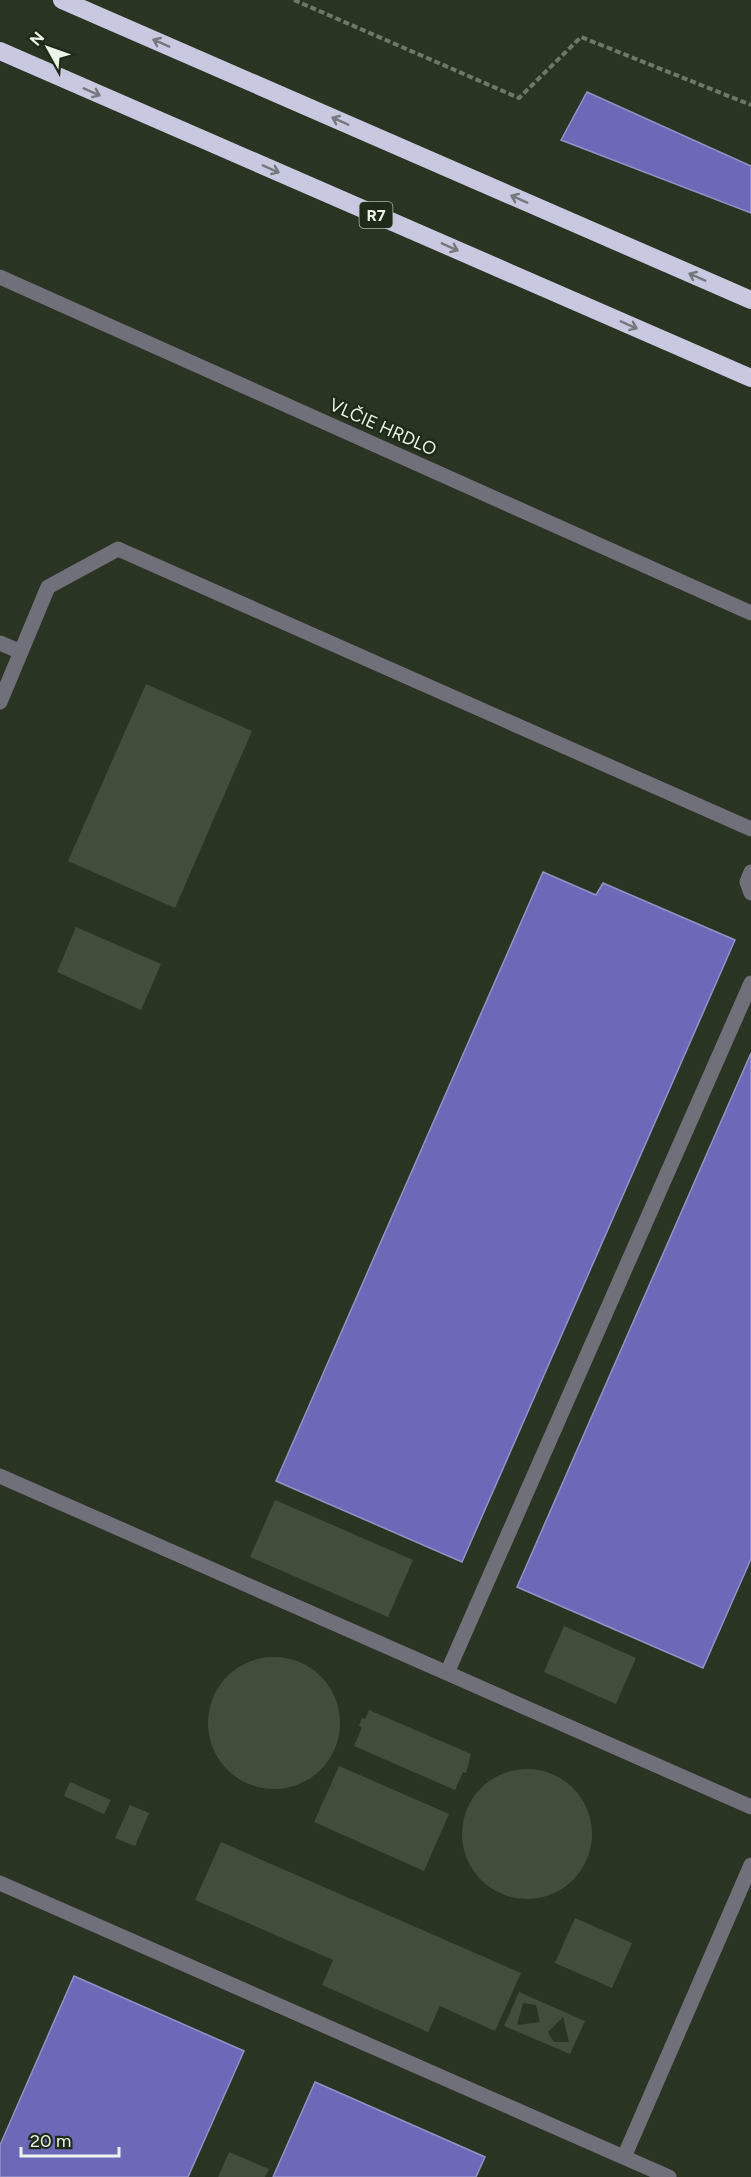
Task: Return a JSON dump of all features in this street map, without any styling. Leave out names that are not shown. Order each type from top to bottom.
[{"type":"highway","points":[[62,0],[751,300]]},
{"type":"highway","name":"R7","points":[[0,51],[751,378]]},
{"type":"street","name":"VLČIE HRDLO","points":[[0,277],[751,614]]},
{"type":"street","points":[[0,702],[48,587],[118,549],[751,829]]},
{"type":"street","points":[[0,643],[21,652]]},
{"type":"street","points":[[751,872],[747,882],[751,893]]},
{"type":"street","points":[[447,1673],[751,983]]},
{"type":"street","points":[[0,1476],[751,1807]]},
{"type":"street","points":[[624,2157],[751,1865]]},
{"type":"street","points":[[0,1883],[669,2177]]},
{"type":"path","points":[[294,0],[519,98],[581,37],[751,105]]},
{"type":"shaded area","points":[[587,92],[751,166],[751,213],[561,140]]},
{"type":"shaded area","points":[[543,872],[596,895],[603,883],[735,940],[462,1562],[276,1481]]},
{"type":"shaded area","points":[[751,1053],[751,1559],[703,1668],[517,1587]]},
{"type":"shaded area","points":[[74,1976],[244,2051],[188,2177],[0,2177],[0,2145]]},
{"type":"shaded area","points":[[315,2082],[485,2157],[476,2177],[273,2177]]},
{"type":"building","points":[[146,684],[252,731],[175,908],[68,861]]},
{"type":"building","points":[[76,927],[161,964],[141,1010],[57,972]]},
{"type":"building","points":[[275,1500],[413,1560],[388,1617],[250,1557]]},
{"type":"building","points":[[564,1626],[636,1658],[616,1704],[544,1672]]},
{"type":"building","points":[[274,1657],[299,1662],[321,1676],[335,1698],[340,1723],[335,1748],[321,1770],[299,1784],[274,1789],[249,1784],[227,1770],[213,1748],[208,1723],[213,1698],[227,1676],[249,1662]]},
{"type":"building","points":[[369,1710],[471,1754],[466,1773],[463,1772],[455,1790],[354,1746],[362,1727],[359,1726],[362,1718],[365,1719]]},
{"type":"building","points":[[339,1766],[449,1814],[424,1871],[314,1822]]},
{"type":"building","points":[[527,1769],[552,1774],[573,1788],[587,1809],[592,1834],[587,1859],[573,1880],[552,1894],[527,1899],[502,1894],[481,1880],[467,1859],[462,1834],[467,1809],[481,1788],[502,1774]]},
{"type":"building","points":[[70,1782],[111,1800],[104,1814],[64,1796]]},
{"type":"building","points":[[130,1805],[149,1813],[135,1846],[115,1838]]},
{"type":"building","points":[[221,1842],[521,1973],[495,2031],[440,2006],[428,2032],[322,1985],[333,1960],[195,1900]]},
{"type":"building","points":[[575,1918],[632,1943],[612,1988],[555,1963]]},
{"type":"building","points":[[519,1992],[585,2021],[570,2054],[504,2026]],"holes":[[[523,2003],[536,2005],[540,2022],[517,2025]],[[563,2017],[569,2042],[554,2042],[548,2032]]]},
{"type":"building","points":[[229,2152],[269,2169],[265,2177],[218,2177]]}]
